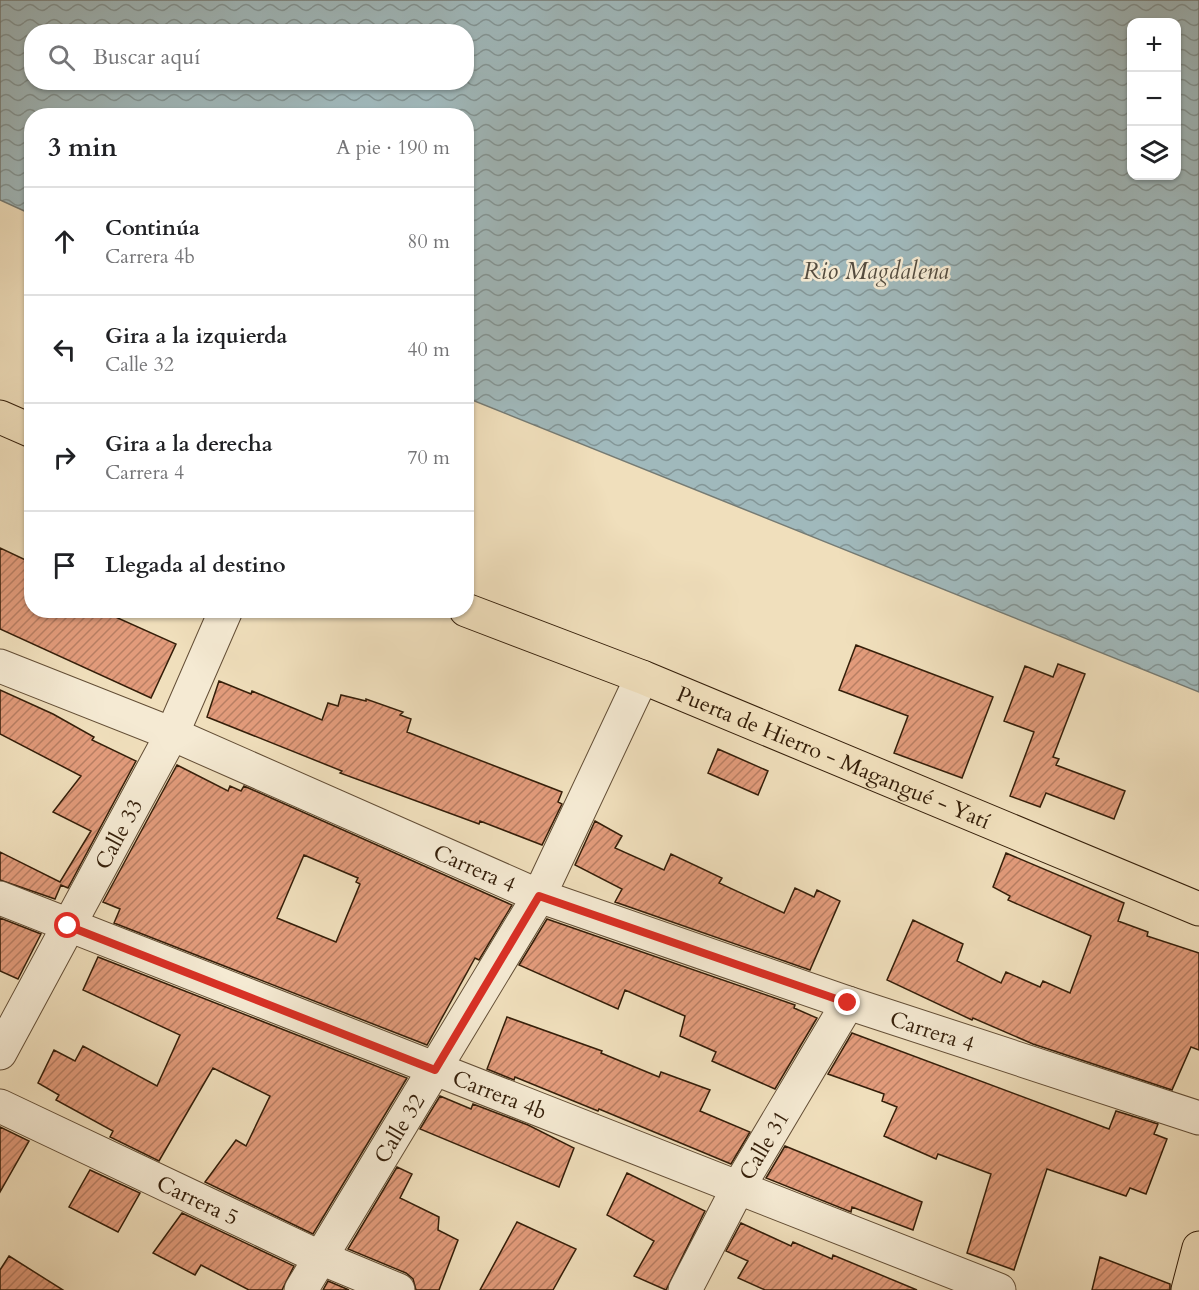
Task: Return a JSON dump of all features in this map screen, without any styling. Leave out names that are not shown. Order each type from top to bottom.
[{"type":"highway","points":[[0,417],[24,427]]},
{"type":"highway","name":"Puerta de Hierro - Magangué - Yatí","points":[[474,613],[642,677],[1199,909]]},
{"type":"highway","points":[[1188,1290],[1199,1248]]},
{"type":"street","name":"Calle 33","points":[[0,1053],[172,734],[223,618]]},
{"type":"street","name":"Carrera 4","points":[[0,666],[172,734],[539,896],[848,1003],[1199,1118]]},
{"type":"street","name":"Calle 32","points":[[301,1290],[539,896],[642,677]]},
{"type":"street","name":"Carrera 4b","points":[[0,898],[999,1290]]},
{"type":"street","name":"Calle 31","points":[[685,1290],[738,1188],[848,1003]]},
{"type":"street","name":"Carrera 5","points":[[0,1106],[321,1258],[398,1290]]},
{"type":"water","name":"Rio Magdalena","points":[[0,0],[1199,0],[1199,692],[474,401],[474,108],[24,108],[24,211],[0,200]]},
{"type":"building","points":[[0,548],[24,559],[24,618],[118,618],[176,644],[151,698],[0,629]]},
{"type":"building","points":[[856,645],[993,697],[962,778],[894,753],[908,716],[839,690]]},
{"type":"building","points":[[1058,664],[1085,674],[1053,757],[1059,759],[1056,765],[1125,791],[1114,819],[1046,793],[1040,807],[1010,796],[1034,732],[1004,721],[1025,666],[1053,677]]},
{"type":"building","points":[[219,681],[251,694],[252,691],[322,720],[328,703],[338,706],[341,695],[366,701],[366,699],[403,712],[400,715],[411,719],[407,732],[562,792],[558,802],[562,804],[542,845],[480,821],[479,824],[340,773],[342,771],[207,717]]},
{"type":"building","points":[[0,690],[53,714],[94,737],[92,740],[136,761],[68,888],[61,885],[55,899],[0,880],[0,852],[60,882],[91,831],[53,812],[81,776],[0,734]]},
{"type":"building","points":[[718,749],[768,771],[758,795],[708,773]]},
{"type":"building","points":[[177,765],[228,791],[230,786],[241,791],[244,786],[512,905],[479,960],[475,958],[427,1045],[114,923],[120,909],[103,902]],"holes":[[[304,855],[358,878],[356,882],[360,884],[336,942],[277,918]]]},
{"type":"building","points":[[595,821],[622,836],[615,848],[664,870],[671,854],[722,878],[719,883],[784,913],[795,888],[814,897],[817,890],[840,901],[810,970],[615,902],[622,889],[575,865]]},
{"type":"building","points":[[1006,853],[1124,903],[1118,921],[1148,932],[1147,936],[1199,953],[1199,1050],[1191,1047],[1172,1090],[1033,1044],[973,1018],[972,1020],[887,980],[913,920],[963,944],[957,961],[1001,983],[1006,972],[1040,987],[1043,981],[1070,993],[1091,936],[1008,900],[1010,896],[993,887]]},
{"type":"building","points":[[0,918],[41,934],[18,979],[0,971]]},
{"type":"building","points":[[547,919],[795,1005],[794,1008],[817,1018],[775,1089],[712,1061],[716,1052],[680,1036],[685,1016],[625,990],[618,1009],[519,965]]},
{"type":"building","points":[[98,957],[407,1078],[313,1234],[205,1182],[236,1140],[246,1146],[270,1096],[213,1068],[159,1161],[110,1137],[113,1131],[56,1100],[59,1095],[38,1083],[54,1050],[75,1061],[83,1046],[157,1086],[180,1035],[83,990]]},
{"type":"building","points":[[507,1017],[602,1051],[601,1053],[659,1077],[661,1072],[710,1090],[700,1111],[750,1132],[731,1164],[599,1109],[598,1111],[515,1077],[514,1080],[487,1069]]},
{"type":"building","points":[[852,1033],[1109,1129],[1116,1111],[1158,1124],[1154,1134],[1167,1139],[1146,1194],[1130,1188],[1126,1196],[1047,1169],[1014,1270],[967,1253],[991,1174],[938,1154],[936,1159],[884,1136],[897,1107],[882,1101],[884,1094],[828,1074]]},
{"type":"building","points":[[440,1096],[471,1109],[473,1104],[528,1125],[574,1148],[559,1187],[420,1129]]},
{"type":"building","points":[[0,1127],[29,1141],[0,1192]]},
{"type":"building","points":[[785,1146],[922,1202],[913,1230],[852,1207],[851,1212],[766,1178]]},
{"type":"building","points":[[397,1167],[412,1174],[400,1198],[439,1217],[438,1230],[458,1240],[439,1290],[416,1290],[413,1279],[406,1273],[348,1249]]},
{"type":"building","points":[[90,1170],[140,1193],[118,1232],[69,1207]]},
{"type":"building","points":[[627,1173],[705,1211],[666,1290],[634,1276],[654,1241],[607,1215]]},
{"type":"building","points":[[182,1213],[294,1266],[282,1290],[249,1290],[201,1265],[195,1275],[153,1253]]},
{"type":"building","points":[[517,1222],[576,1249],[553,1290],[480,1290]]},
{"type":"building","points":[[741,1223],[791,1246],[793,1242],[832,1259],[833,1255],[917,1290],[765,1290],[738,1278],[748,1261],[726,1251]]},
{"type":"building","points":[[9,1256],[63,1290],[0,1290],[0,1270]]},
{"type":"building","points":[[1100,1257],[1170,1284],[1170,1290],[1092,1290]]},
{"type":"building","points":[[328,1281],[349,1290],[323,1290]]},
{"type":"route","points":[[68,926],[435,1070],[539,896],[848,1003]]}]
